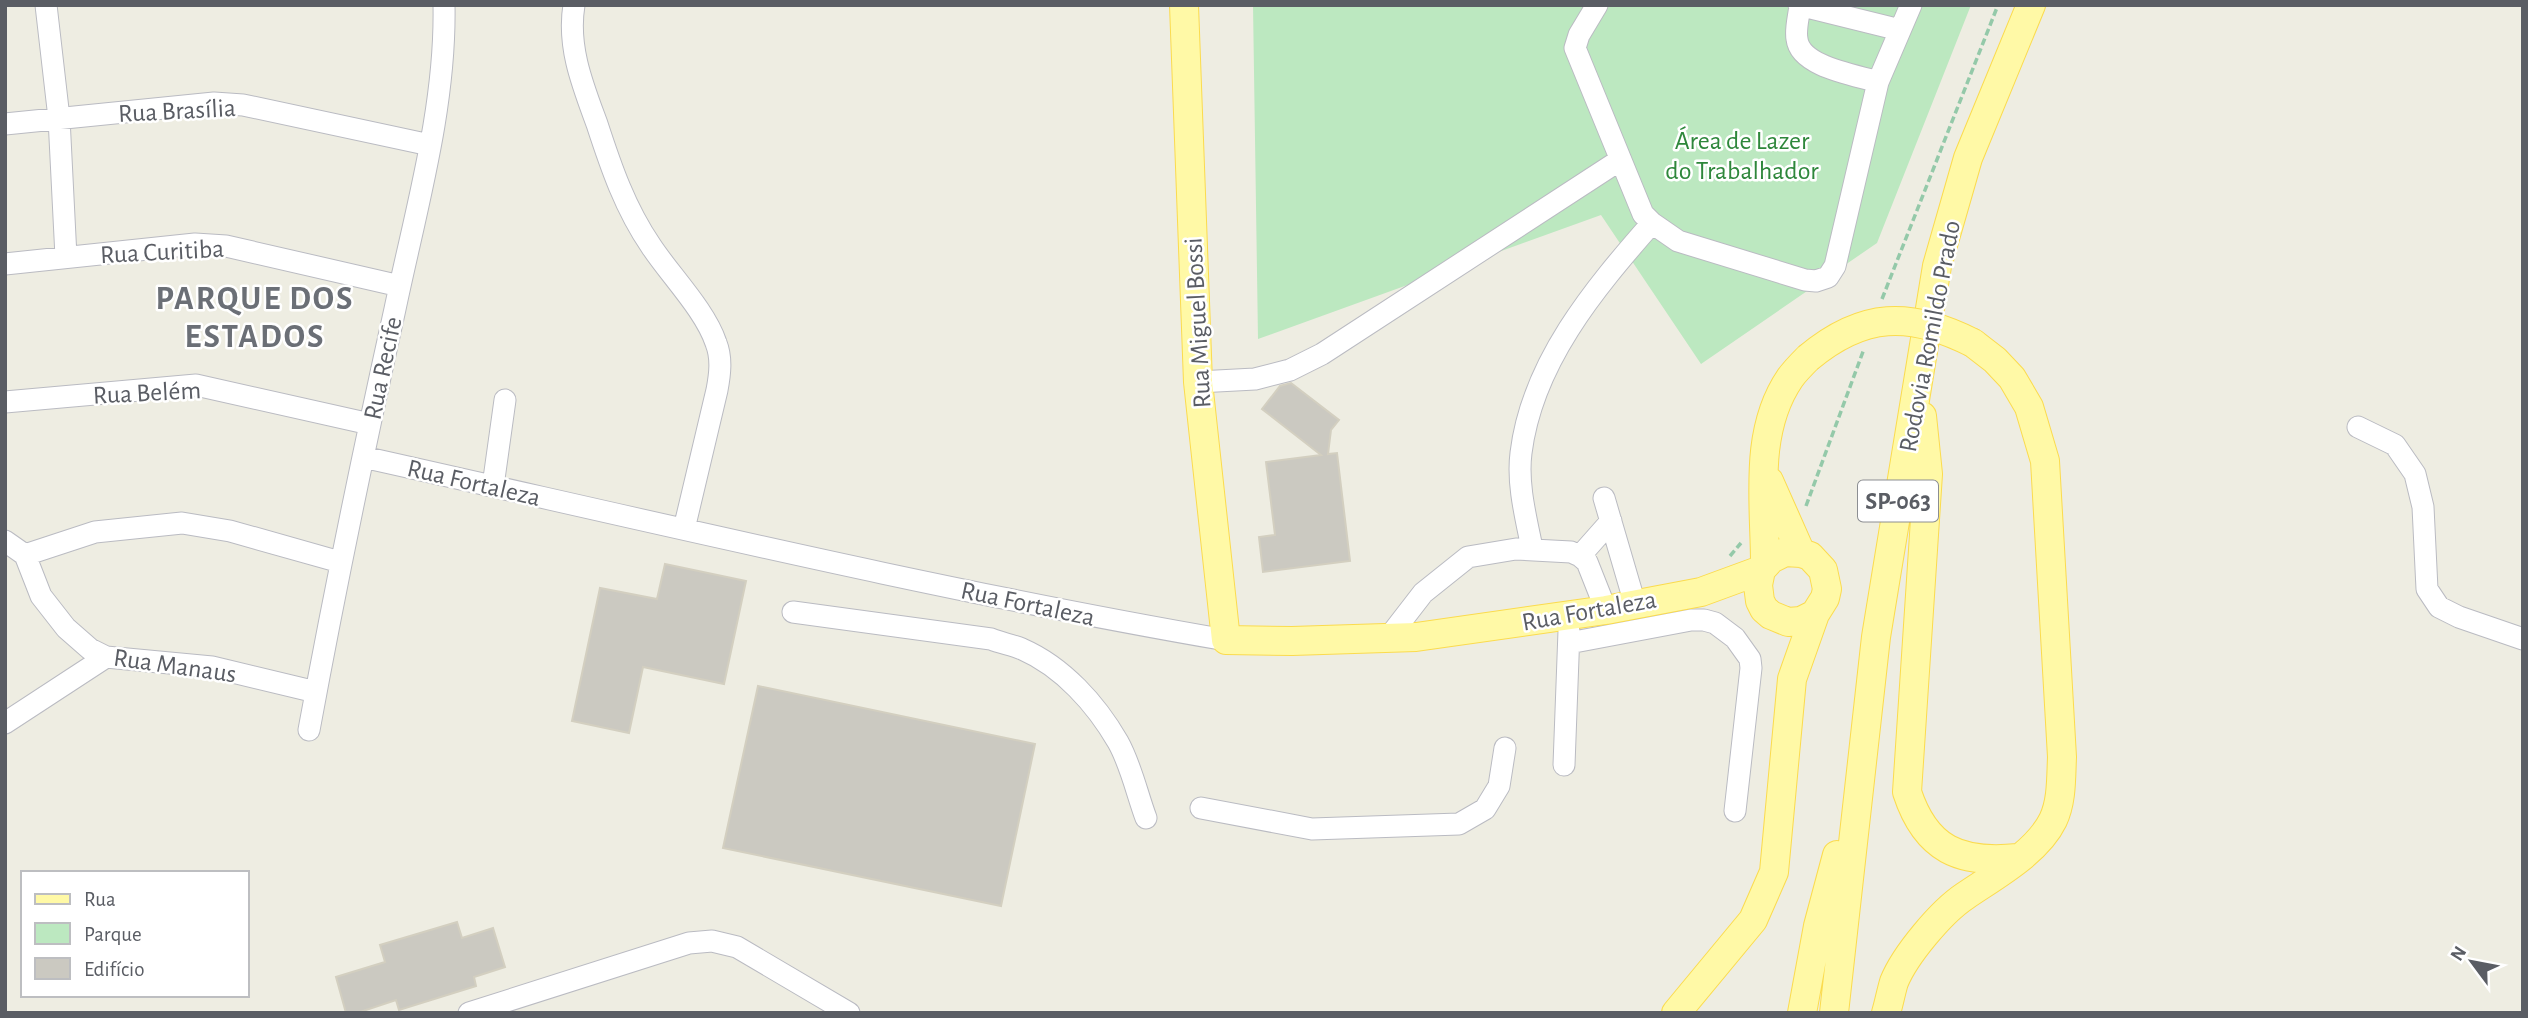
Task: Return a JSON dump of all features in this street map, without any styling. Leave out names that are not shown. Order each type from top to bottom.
[{"type":"main road","name":"Rua Miguel Bossi","points":[[1184,5],[1198,382],[1226,639]]},
{"type":"main road","name":"Rodovia Romildo Prado","points":[[1824,1013],[1887,462],[1903,361],[1925,264],[1958,153],[2016,5]]},
{"type":"main road","name":"Rodovia Romildo Prado","points":[[1834,1013],[1876,637],[1937,266],[1965,170],[2031,5]]},
{"type":"main road","points":[[1676,1013],[1754,920],[1774,872],[1792,679],[1815,614],[1825,598],[1826,579],[1817,562],[1801,553],[1777,526],[1764,469],[1766,435],[1777,403],[1790,378],[1830,339],[1851,329],[1874,323],[1900,321],[1922,323],[1947,330],[1973,343],[2012,378],[2029,407],[2045,461],[2062,757],[2060,800],[2053,820],[2042,838],[2000,874],[1962,898],[1919,941],[1895,980],[1886,1013]]},
{"type":"main road","points":[[1918,378],[1928,474],[1907,792],[1914,815],[1928,835],[1947,849],[1969,858],[1992,861],[2018,858]]},
{"type":"main road","points":[[1777,526],[1758,585],[1760,601],[1768,612],[1792,679]]},
{"type":"main road","points":[[1763,567],[1786,552],[1801,553]]},
{"type":"main road","name":"Rua Fortaleza","points":[[1226,639],[1292,641],[1569,629],[1606,610],[1714,587],[1763,567]]},
{"type":"main road","name":"Rua Fortaleza","points":[[1714,587],[1768,612]]},
{"type":"main road","points":[[1768,612],[1788,622],[1801,621],[1815,614]]},
{"type":"main road","points":[[1802,1013],[1818,926],[1844,825]]},
{"type":"street","points":[[46,5],[59,118],[66,257]]},
{"type":"street","name":"Rua Recife","points":[[309,730],[340,562],[430,145],[444,54],[444,5]]},
{"type":"street","points":[[574,5],[573,43],[578,68],[617,185],[650,245],[709,327],[719,357],[717,390],[684,529]]},
{"type":"street","points":[[1597,5],[1579,35],[1575,48],[1643,214],[1678,241],[1793,277],[1816,281],[1828,277],[1835,267],[1878,82],[1911,5]]},
{"type":"street","points":[[1878,82],[1816,64],[1802,54],[1797,40],[1800,5],[1900,30]]},
{"type":"street","name":"Rua Brasília","points":[[5,124],[214,103],[243,105],[430,145]]},
{"type":"street","points":[[1198,382],[1255,379],[1290,370],[1322,354],[1620,160]]},
{"type":"street","points":[[1532,548],[1524,506],[1521,455],[1531,403],[1556,347],[1604,281],[1652,223]]},
{"type":"street","name":"Rua Curitiba","points":[[5,264],[195,244],[226,246],[400,286]]},
{"type":"street","name":"Rua Belém","points":[[5,402],[196,385],[370,424]]},
{"type":"street","points":[[493,486],[505,400]]},
{"type":"street","points":[[2358,427],[2395,445],[2415,474],[2423,507],[2427,589],[2440,607],[2459,617],[2523,639]]},
{"type":"street","name":"Rua Fortaleza","points":[[363,457],[842,565],[1110,620],[1226,639]]},
{"type":"street","points":[[1604,498],[1635,604]]},
{"type":"street","points":[[1580,556],[1611,521]]},
{"type":"street","points":[[5,541],[25,555],[95,532],[182,523],[230,531],[340,562]]},
{"type":"street","points":[[1388,637],[1423,593],[1468,557],[1516,549],[1571,552],[1580,556],[1587,562],[1606,610]]},
{"type":"street","name":"Rua Manaus","points":[[25,555],[41,596],[66,628],[90,649],[106,657],[212,667],[316,691]]},
{"type":"street","points":[[793,612],[991,639],[1022,649],[1047,662],[1075,685],[1119,744],[1146,818]]},
{"type":"street","points":[[1564,765],[1569,629],[1691,620],[1715,623],[1735,638],[1750,659],[1751,668],[1735,811]]},
{"type":"street","points":[[5,723],[106,657]]},
{"type":"street","points":[[1201,807],[1312,829],[1459,824],[1485,809],[1499,786],[1505,748]]},
{"type":"street","points":[[469,1013],[689,943],[712,941],[737,947],[849,1013]]},
{"type":"path","points":[[1881,300],[1998,5]]},
{"type":"path","points":[[1714,587],[1725,563],[1746,536],[1798,518],[1808,503],[1868,338]]},
{"type":"green space","name":"Área de Lazer do Trabalhador","points":[[1253,5],[1971,5],[1877,243],[1701,364],[1601,215],[1258,339]]},
{"type":"building","points":[[1291,383],[1339,420],[1331,430],[1328,454],[1337,453],[1350,561],[1263,572],[1259,537],[1275,535],[1266,462],[1321,455],[1262,409],[1280,386]]},
{"type":"building","points":[[665,564],[746,581],[724,684],[643,667],[629,733],[572,721],[600,588],[657,599]]},
{"type":"building","points":[[758,686],[1035,744],[1001,906],[723,848]]},
{"type":"building","points":[[457,922],[462,938],[493,928],[505,967],[474,977],[476,986],[399,1010],[396,1000],[357,1013],[346,1013],[336,977],[385,962],[380,945]]},
{"type":"district","name":"PARQUE DOS ESTADOS","points":[[255,316]]}]
